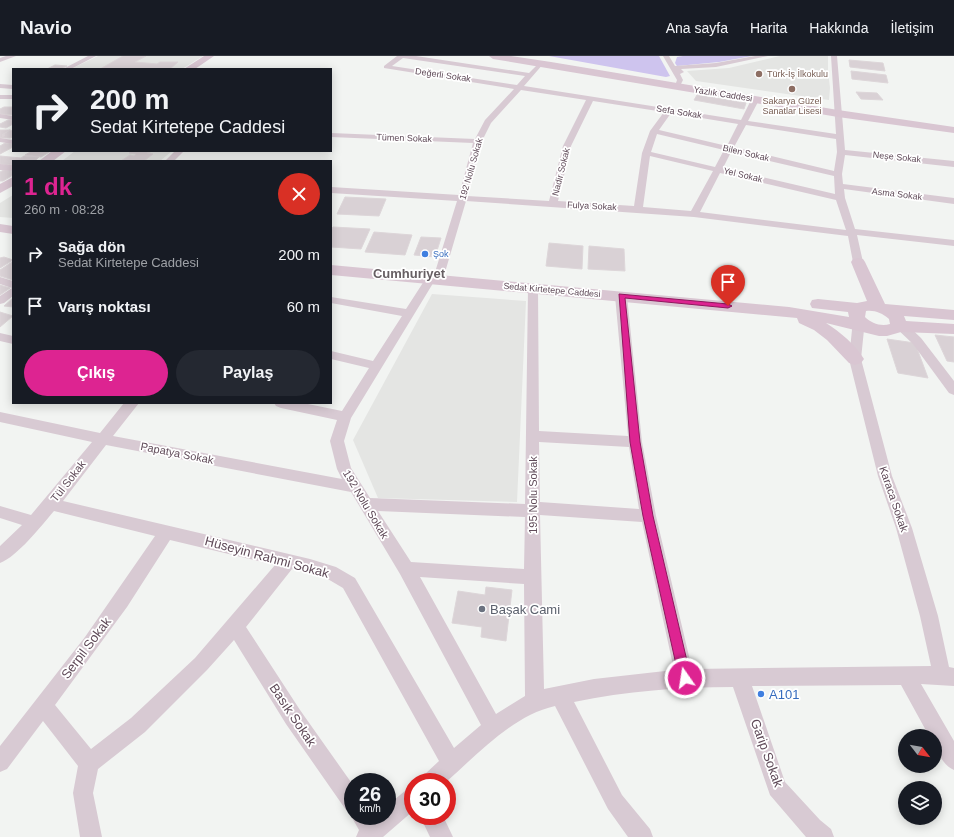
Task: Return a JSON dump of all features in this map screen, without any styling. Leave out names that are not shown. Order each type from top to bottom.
[{"type":"main road","points":[[191,68],[210,56]]},
{"type":"main road","name":"Yazlık Caddesi","points":[[493,56],[755,100],[954,130]]},
{"type":"main road","points":[[46,160],[58,152]]},
{"type":"main road","points":[[0,189],[12,182]]},
{"type":"main road","points":[[0,228],[12,230]]},
{"type":"main road","points":[[0,240],[12,241]]},
{"type":"main road","name":"Sedat Kirtetepe Caddesi","points":[[332,260],[534,289],[621,296],[819,316],[954,315]]},
{"type":"main road","points":[[858,262],[867,315],[875,329],[887,331],[900,325],[954,329]]},
{"type":"main road","name":"Sedat Kirtetepe Caddesi","points":[[332,270],[435,274],[867,315]]},
{"type":"main road","points":[[789,312],[820,325],[842,342],[855,359]]},
{"type":"main road","points":[[867,315],[894,315],[900,325]]},
{"type":"street","points":[[0,60],[13,56]]},
{"type":"street","points":[[68,68],[93,56]]},
{"type":"street","name":"Değerli Sokak","points":[[519,86],[386,67],[402,56],[530,75]]},
{"type":"street","points":[[668,56],[680,80],[679,83]]},
{"type":"street","points":[[673,68],[716,65],[765,56]]},
{"type":"street","points":[[834,56],[844,113],[840,139],[841,152],[838,174],[840,198],[852,233],[858,262]]},
{"type":"street","points":[[74,57],[85,60]]},
{"type":"street","name":"192 Nolu Sokak","points":[[493,727],[406,569],[344,469],[337,440],[345,418],[408,314],[435,274],[462,199],[478,141],[488,122],[540,63]]},
{"type":"street","points":[[673,68],[680,72],[688,84]]},
{"type":"street","points":[[0,86],[12,87]]},
{"type":"street","name":"Sefa Sokak","points":[[519,86],[840,139]]},
{"type":"street","points":[[0,97],[12,98]]},
{"type":"street","name":"Nadir Sokak","points":[[553,204],[567,146],[591,98]]},
{"type":"street","points":[[694,214],[755,100]]},
{"type":"street","points":[[638,209],[646,153],[654,131],[668,111]]},
{"type":"street","points":[[0,116],[12,118]]},
{"type":"street","name":"Bilen Sokak","points":[[654,131],[838,174]]},
{"type":"street","name":"Tümen Sokak","points":[[332,135],[478,141]]},
{"type":"street","points":[[0,140],[12,142]]},
{"type":"street","points":[[170,160],[179,152]]},
{"type":"street","name":"Neşe Sokak","points":[[841,152],[954,164]]},
{"type":"street","name":"Yel Sokak","points":[[646,153],[840,198]]},
{"type":"street","points":[[0,167],[12,168]]},
{"type":"street","name":"Asma Sokak","points":[[839,186],[954,201]]},
{"type":"street","name":"Fulya Sokak","points":[[332,190],[638,209],[954,243]]},
{"type":"street","points":[[0,280],[12,285]]},
{"type":"street","name":"195 Nolu Sokak","points":[[534,289],[534,510],[532,577],[535,701]]},
{"type":"street","points":[[0,301],[12,292]]},
{"type":"street","points":[[621,296],[635,442],[648,516],[685,678]]},
{"type":"street","points":[[332,300],[408,314]]},
{"type":"street","name":"Karaca Sokak","points":[[867,315],[855,359],[885,476],[904,528],[948,677]]},
{"type":"street","points":[[900,325],[917,341],[954,390]]},
{"type":"street","points":[[0,337],[12,340]]},
{"type":"street","points":[[332,355],[377,366]]},
{"type":"street","name":"Tül Sokak","points":[[0,556],[35,522],[101,439],[131,404]]},
{"type":"street","points":[[285,404],[345,418]]},
{"type":"street","name":"Papatya Sokak","points":[[0,417],[101,439],[354,486]]},
{"type":"street","points":[[534,436],[635,442]]},
{"type":"street","name":"Hüseyin Rahmi Sokak","points":[[50,504],[289,561],[330,572],[349,583],[452,764]]},
{"type":"street","points":[[365,504],[648,516]]},
{"type":"street","points":[[0,512],[35,522]]},
{"type":"street","name":"Serpil Sokak","points":[[0,762],[121,601],[168,531]]},
{"type":"street","points":[[91,837],[83,793],[89,763],[138,725],[201,664],[289,561]]},
{"type":"street","points":[[406,569],[532,577]]},
{"type":"street","name":"Basık Sokak","points":[[235,626],[293,717],[344,790]]},
{"type":"street","points":[[906,676],[954,760]]},
{"type":"street","points":[[442,773],[493,727],[535,701],[594,688],[685,678],[948,677]]},
{"type":"street","name":"Garip Sokak","points":[[740,678],[777,788],[812,828],[823,837]]},
{"type":"street","points":[[560,695],[615,802],[642,837]]},
{"type":"street","points":[[43,705],[89,763]]},
{"type":"street","points":[[367,828],[404,803]]},
{"type":"street","points":[[436,825],[442,837]]},
{"type":"shaded area","points":[[98,56],[203,56],[184,68],[73,68]]},
{"type":"shaded area","points":[[549,56],[659,56],[670,76],[666,77]]},
{"type":"shaded area","points":[[752,56],[719,62],[677,66],[675,63],[677,57]]},
{"type":"shaded area","name":"Türk-İş İlkokulu","points":[[780,56],[828,56],[830,88],[829,100],[696,81],[687,71],[729,68]]},
{"type":"shaded area","points":[[74,152],[171,152],[161,160],[63,160]]},
{"type":"shaded area","points":[[12,196],[12,218],[0,217],[0,203]]},
{"type":"shaded area","points":[[432,294],[526,301],[517,502],[378,498],[353,440]]},
{"type":"building","points":[[123,56],[146,56],[135,62],[157,64],[160,62],[178,62],[171,68],[102,68]]},
{"type":"building","points":[[849,60],[883,63],[885,71],[850,67]]},
{"type":"building","points":[[55,65],[67,66],[63,68],[49,68]]},
{"type":"building","points":[[851,71],[886,75],[888,83],[852,79]]},
{"type":"building","points":[[856,92],[877,93],[883,100],[861,99]]},
{"type":"building","points":[[697,95],[746,103],[744,109],[694,100]]},
{"type":"building","points":[[4,107],[12,107],[12,115],[0,114],[0,109]]},
{"type":"building","points":[[8,120],[12,120],[12,125],[6,128],[0,127],[0,124]]},
{"type":"building","points":[[0,130],[10,130],[0,138]]},
{"type":"building","points":[[10,130],[12,131],[12,137],[1,138],[5,135],[2,135]]},
{"type":"building","points":[[5,143],[12,144],[12,148],[0,154],[0,146]]},
{"type":"building","points":[[30,152],[49,152],[41,157],[25,155]]},
{"type":"building","points":[[150,152],[147,153],[153,154],[145,160],[122,160],[130,155],[134,156],[136,154],[129,153]]},
{"type":"building","points":[[0,156],[21,158],[24,156],[39,157],[36,160],[12,160],[12,165],[0,164]]},
{"type":"building","points":[[4,170],[12,171],[12,176],[3,181],[0,181],[0,172]]},
{"type":"building","points":[[345,197],[386,199],[379,216],[337,214]]},
{"type":"building","points":[[333,227],[370,229],[361,249],[332,247]]},
{"type":"building","points":[[374,232],[412,235],[405,255],[365,252]]},
{"type":"building","points":[[421,237],[441,238],[435,257],[414,255]]},
{"type":"building","points":[[549,243],[583,246],[582,269],[546,266]]},
{"type":"building","points":[[589,246],[624,249],[625,271],[588,269]]},
{"type":"building","points":[[4,257],[12,261],[0,268],[0,258]]},
{"type":"building","points":[[12,262],[12,280],[0,276],[0,270]]},
{"type":"building","points":[[0,285],[10,288],[0,295]]},
{"type":"building","points":[[12,299],[12,307],[4,306]]},
{"type":"building","points":[[0,312],[12,316],[12,317],[0,327]]},
{"type":"building","points":[[935,335],[954,337],[954,362],[947,361]]},
{"type":"building","points":[[887,339],[915,343],[928,378],[898,373]]},
{"type":"building","name":"Başak Cami","points":[[486,587],[512,590],[506,641],[481,637],[482,627],[452,623],[458,591],[485,595]]},
{"type":"place","name":"Türk-İş İlkokulu","points":[[759,74]]},
{"type":"place","name":"Sakarya Güzel Sanatlar Lisesi","points":[[792,89]]},
{"type":"place","name":"Şok","points":[[425,254]]},
{"type":"place","name":"Başak Cami","points":[[482,609]]},
{"type":"place","name":"A101","points":[[761,694]]},
{"type":"district","name":"Cumhuriyet","points":[[409,273]]},
{"type":"route","points":[[685,678],[648,516],[635,442],[621,296],[728,306]]}]
